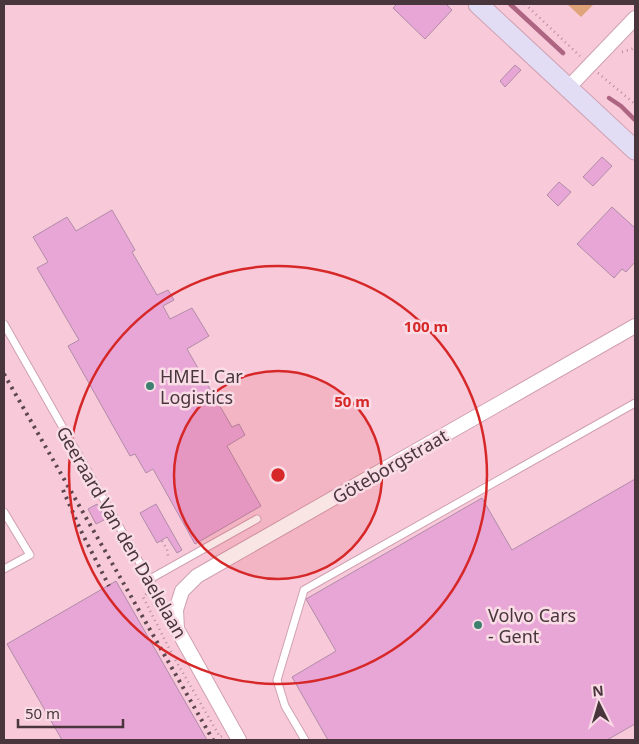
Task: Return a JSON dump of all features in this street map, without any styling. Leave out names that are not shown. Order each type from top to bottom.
[{"type":"main road","points":[[478,4],[635,150]]},
{"type":"street","points":[[568,88],[635,18]]},
{"type":"street","name":"Göteborgstraat","points":[[177,629],[176,610],[182,591],[197,576],[635,326]]},
{"type":"street","name":"Geeraard Van den Daelelaan","points":[[177,629],[239,740]]},
{"type":"lane","name":"Geeraard Van den Daelelaan","points":[[4,324],[177,629]]},
{"type":"lane","points":[[305,740],[285,706],[277,680],[304,590],[635,403]]},
{"type":"lane","points":[[4,512],[30,555],[4,569]]},
{"type":"lane","points":[[150,579],[257,519]]},
{"type":"path","points":[[524,4],[580,56]]},
{"type":"path","points":[[600,75],[635,104]]},
{"type":"shaded area","points":[[567,4],[594,4],[581,17]]},
{"type":"building","points":[[397,4],[446,4],[452,10],[425,39],[393,8]]},
{"type":"building","points":[[515,65],[521,70],[505,87],[500,81]]},
{"type":"building","points":[[602,157],[612,166],[593,186],[583,177]]},
{"type":"building","points":[[559,182],[571,192],[558,206],[547,195]]},
{"type":"building","points":[[612,207],[635,228],[635,262],[626,272],[622,269],[614,278],[577,244]]},
{"type":"building","name":"HMEL Car Logistics","points":[[112,210],[135,250],[132,252],[157,295],[168,290],[174,300],[163,306],[170,319],[192,308],[209,336],[187,349],[232,427],[239,424],[245,435],[227,446],[261,506],[195,544],[153,469],[146,473],[135,454],[130,456],[68,346],[79,340],[37,268],[48,262],[33,237],[67,217],[76,231]]},
{"type":"building","name":"Volvo Cars - Gent","points":[[635,479],[635,724],[607,740],[328,740],[292,677],[336,651],[306,599],[482,498],[512,550]]},
{"type":"building","points":[[97,504],[106,519],[96,524],[88,509]]},
{"type":"building","points":[[156,504],[182,550],[177,553],[167,537],[157,543],[140,513]]},
{"type":"building","points":[[116,581],[207,740],[62,740],[7,644]]},
{"type":"waterway","points":[[510,4],[563,53]]},
{"type":"waterway","points":[[609,98],[621,106],[635,120]]},
{"type":"railway","points":[[4,374],[213,740]]},
{"type":"railway","points":[[63,490],[109,586]]},
{"type":"place","name":"HMEL Car Logistics","points":[[150,386]]},
{"type":"place","name":"Volvo Cars - Gent","points":[[478,625]]}]
